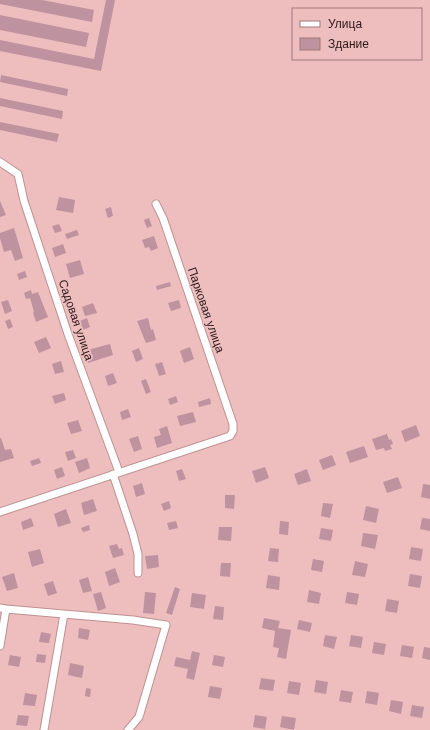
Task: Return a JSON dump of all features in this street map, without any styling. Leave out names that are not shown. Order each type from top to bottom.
[{"type":"street","name":"Садовая улица","points":[[0,162],[18,174],[24,201],[116,473],[138,554],[138,573]]},
{"type":"street","name":"Парковая улица","points":[[116,473],[230,436],[233,431],[233,424],[165,224],[156,204]]},
{"type":"street","points":[[1,510],[116,473]]},
{"type":"street","points":[[0,646],[3,608],[166,624],[138,717],[128,730]]},
{"type":"street","points":[[44,730],[64,614]]},
{"type":"building","points":[[0,0],[42,0],[94,10],[92,22],[0,4]]},
{"type":"building","points":[[106,0],[115,0],[101,71],[0,51],[0,40],[94,59]]},
{"type":"building","points":[[0,15],[89,33],[86,47],[0,30]]},
{"type":"building","points":[[1,75],[68,89],[67,96],[0,82]]},
{"type":"building","points":[[0,98],[63,111],[62,119],[0,106]]},
{"type":"building","points":[[0,122],[59,134],[57,142],[0,130]]},
{"type":"building","points":[[59,197],[75,200],[73,213],[56,210]]},
{"type":"building","points":[[0,201],[6,215],[0,217]]},
{"type":"building","points":[[111,207],[113,216],[108,218],[105,209]]},
{"type":"building","points":[[149,218],[152,226],[147,228],[144,220]]},
{"type":"building","points":[[59,224],[62,231],[55,233],[52,226]]},
{"type":"building","points":[[14,228],[23,258],[15,261],[11,250],[4,252],[0,238],[0,233]]},
{"type":"building","points":[[77,230],[79,235],[67,239],[65,234]]},
{"type":"building","points":[[154,236],[158,248],[151,251],[149,247],[145,248],[142,240]]},
{"type":"building","points":[[63,244],[66,253],[55,257],[52,248]]},
{"type":"building","points":[[80,260],[84,274],[70,278],[66,264]]},
{"type":"building","points":[[25,271],[27,277],[19,280],[17,274]]},
{"type":"building","points":[[170,282],[171,286],[157,290],[156,286]]},
{"type":"building","points":[[31,290],[32,294],[38,292],[48,317],[36,322],[30,298],[26,299],[24,293]]},
{"type":"building","points":[[8,300],[12,311],[5,314],[1,302]]},
{"type":"building","points":[[179,300],[181,308],[171,311],[168,303]]},
{"type":"building","points":[[93,303],[97,313],[85,316],[82,307]]},
{"type":"building","points":[[87,318],[90,327],[83,330],[80,321]]},
{"type":"building","points":[[148,318],[151,330],[153,329],[156,340],[146,343],[137,321]]},
{"type":"building","points":[[10,319],[13,327],[8,329],[5,321]]},
{"type":"building","points":[[46,337],[51,348],[39,353],[34,342]]},
{"type":"building","points":[[110,344],[113,355],[88,363],[84,351]]},
{"type":"building","points":[[190,347],[194,359],[184,363],[180,351]]},
{"type":"building","points":[[139,348],[143,359],[136,362],[132,351]]},
{"type":"building","points":[[61,361],[64,372],[55,374],[52,364]]},
{"type":"building","points":[[162,362],[166,374],[159,376],[155,364]]},
{"type":"building","points":[[113,373],[117,383],[108,386],[105,376]]},
{"type":"building","points":[[146,379],[151,392],[146,394],[141,381]]},
{"type":"building","points":[[64,393],[66,400],[55,404],[52,396]]},
{"type":"building","points":[[176,396],[178,402],[170,405],[168,399]]},
{"type":"building","points":[[210,398],[211,404],[199,407],[198,402]]},
{"type":"building","points":[[128,409],[131,417],[122,420],[120,412]]},
{"type":"building","points":[[193,412],[196,422],[180,426],[177,416]]},
{"type":"building","points":[[78,420],[82,431],[71,434],[67,423]]},
{"type":"building","points":[[416,425],[420,436],[405,442],[401,431]]},
{"type":"building","points":[[167,426],[172,443],[157,448],[154,437],[161,435],[159,429]]},
{"type":"building","points":[[387,434],[389,440],[391,439],[393,444],[390,445],[392,449],[385,451],[384,448],[376,450],[372,439]]},
{"type":"building","points":[[138,436],[142,449],[134,452],[129,439]]},
{"type":"building","points":[[0,438],[5,450],[11,449],[14,458],[0,462]]},
{"type":"building","points":[[364,446],[368,457],[350,463],[346,452]]},
{"type":"building","points":[[73,450],[76,458],[68,461],[65,452]]},
{"type":"building","points":[[332,455],[336,465],[323,470],[319,460]]},
{"type":"building","points":[[39,458],[41,463],[32,466],[30,461]]},
{"type":"building","points":[[87,458],[90,468],[79,473],[75,462]]},
{"type":"building","points":[[62,467],[65,476],[57,479],[54,470]]},
{"type":"building","points":[[265,467],[269,478],[256,483],[252,471]]},
{"type":"building","points":[[182,469],[186,479],[179,481],[176,471]]},
{"type":"building","points":[[307,469],[311,481],[298,485],[294,474]]},
{"type":"building","points":[[398,477],[402,488],[387,493],[383,482]]},
{"type":"building","points":[[142,483],[145,494],[136,497],[133,486]]},
{"type":"building","points":[[423,484],[430,485],[430,499],[421,497]]},
{"type":"building","points":[[225,495],[235,495],[234,509],[225,508]]},
{"type":"building","points":[[93,499],[97,511],[84,515],[81,503]]},
{"type":"building","points":[[169,501],[171,508],[164,511],[161,504]]},
{"type":"building","points":[[323,503],[333,504],[330,518],[321,516]]},
{"type":"building","points":[[366,506],[379,509],[376,523],[363,520]]},
{"type":"building","points":[[66,509],[71,523],[58,527],[54,514]]},
{"type":"building","points":[[31,518],[34,526],[23,530],[21,522]]},
{"type":"building","points":[[422,518],[430,519],[430,531],[420,529]]},
{"type":"building","points":[[176,521],[178,528],[169,530],[167,523]]},
{"type":"building","points":[[280,521],[289,522],[288,535],[279,534]]},
{"type":"building","points":[[89,525],[90,530],[83,532],[81,528]]},
{"type":"building","points":[[219,527],[232,527],[231,541],[218,540]]},
{"type":"building","points":[[321,528],[333,530],[331,541],[319,539]]},
{"type":"building","points":[[363,533],[378,535],[375,549],[361,546]]},
{"type":"building","points":[[117,544],[119,549],[122,548],[124,555],[113,558],[109,546]]},
{"type":"building","points":[[411,547],[423,549],[421,561],[409,559]]},
{"type":"building","points":[[270,548],[279,549],[278,562],[268,561]]},
{"type":"building","points":[[40,549],[44,563],[32,567],[28,552]]},
{"type":"building","points":[[158,555],[159,567],[147,569],[145,556]]},
{"type":"building","points":[[313,559],[324,561],[322,572],[311,570]]},
{"type":"building","points":[[355,561],[368,564],[365,577],[352,575]]},
{"type":"building","points":[[221,563],[231,563],[230,577],[220,576]]},
{"type":"building","points":[[115,568],[120,582],[109,586],[105,572]]},
{"type":"building","points":[[14,573],[18,588],[7,591],[2,577]]},
{"type":"building","points":[[410,574],[422,576],[420,588],[408,586]]},
{"type":"building","points":[[268,575],[280,577],[279,590],[266,588]]},
{"type":"building","points":[[88,577],[92,591],[83,593],[79,580]]},
{"type":"building","points":[[53,581],[57,593],[48,596],[44,584]]},
{"type":"building","points":[[175,587],[180,589],[172,615],[166,613]]},
{"type":"building","points":[[309,590],[321,593],[319,604],[307,602]]},
{"type":"building","points":[[101,592],[106,608],[98,611],[93,594]]},
{"type":"building","points":[[145,592],[156,593],[154,614],[143,613]]},
{"type":"building","points":[[347,592],[359,594],[357,605],[345,603]]},
{"type":"building","points":[[192,593],[206,595],[204,609],[190,607]]},
{"type":"building","points":[[387,599],[399,601],[397,613],[385,611]]},
{"type":"building","points":[[215,606],[224,607],[223,620],[213,619]]},
{"type":"building","points":[[264,618],[280,621],[278,628],[291,630],[286,659],[277,657],[279,648],[273,647],[275,631],[262,628]]},
{"type":"building","points":[[299,620],[312,623],[310,632],[297,629]]},
{"type":"building","points":[[79,628],[90,630],[88,640],[78,638]]},
{"type":"building","points":[[41,632],[51,634],[49,643],[39,642]]},
{"type":"building","points":[[325,635],[337,637],[334,649],[323,646]]},
{"type":"building","points":[[351,635],[363,637],[361,648],[349,646]]},
{"type":"building","points":[[374,642],[386,644],[384,655],[372,653]]},
{"type":"building","points":[[402,645],[414,647],[412,658],[400,656]]},
{"type":"building","points":[[424,647],[430,648],[430,660],[422,658]]},
{"type":"building","points":[[192,651],[200,653],[194,680],[186,678],[188,669],[174,666],[176,657],[190,660]]},
{"type":"building","points":[[37,654],[46,655],[45,663],[36,662]]},
{"type":"building","points":[[10,655],[21,657],[19,667],[8,665]]},
{"type":"building","points":[[214,655],[225,657],[223,667],[212,665]]},
{"type":"building","points":[[70,663],[84,666],[82,678],[68,675]]},
{"type":"building","points":[[261,678],[275,680],[273,691],[259,689]]},
{"type":"building","points":[[316,680],[328,682],[326,694],[314,692]]},
{"type":"building","points":[[289,681],[301,683],[299,695],[287,693]]},
{"type":"building","points":[[210,686],[222,688],[220,699],[208,697]]},
{"type":"building","points":[[86,688],[91,689],[90,697],[85,696]]},
{"type":"building","points":[[341,690],[353,692],[351,703],[339,701]]},
{"type":"building","points":[[367,691],[379,693],[377,705],[365,703]]},
{"type":"building","points":[[25,693],[37,695],[35,706],[23,705]]},
{"type":"building","points":[[391,700],[403,702],[401,714],[389,711]]},
{"type":"building","points":[[412,705],[424,707],[422,718],[410,716]]},
{"type":"building","points":[[18,715],[29,716],[27,726],[16,725]]},
{"type":"building","points":[[255,715],[267,717],[265,729],[253,727]]},
{"type":"building","points":[[282,716],[296,718],[294,730],[280,727]]}]
